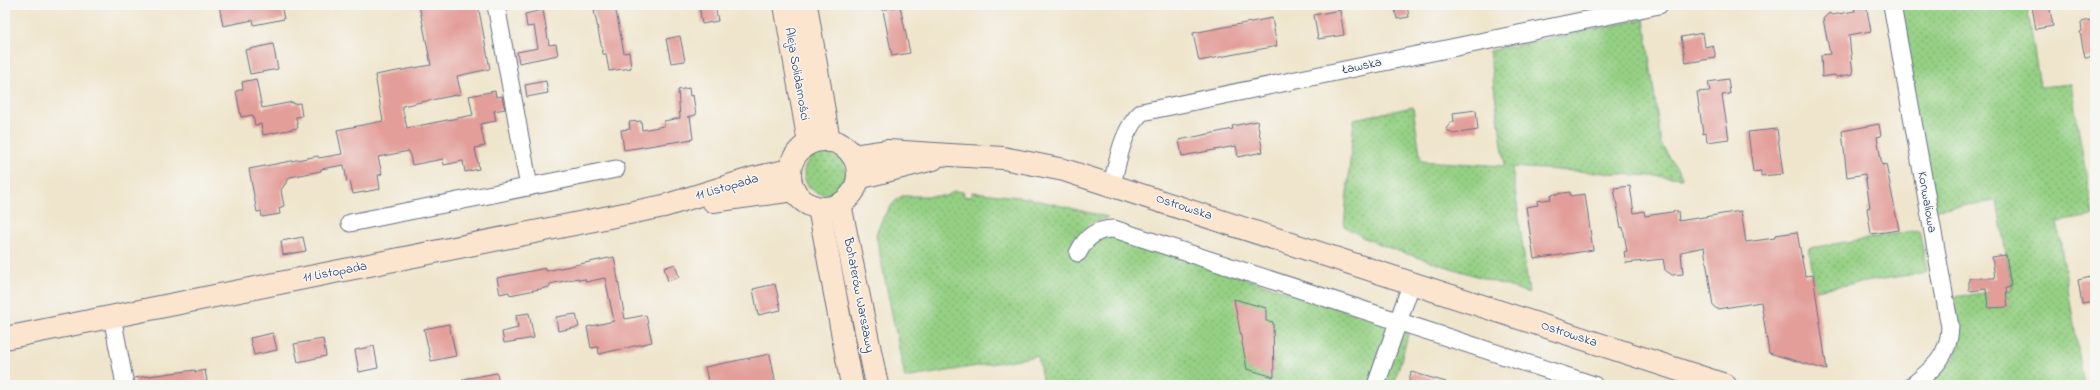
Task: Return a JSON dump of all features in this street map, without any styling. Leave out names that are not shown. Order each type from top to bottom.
[{"type":"main road","name":"Aleja Solidarności","points":[[785,5],[819,142]]},
{"type":"main road","name":"Aleja Solidarności","points":[[806,5],[819,142]]},
{"type":"main road","points":[[819,142],[847,149],[853,156],[857,166],[858,178],[855,188],[849,198],[830,206],[809,205],[800,198],[792,180],[796,154],[819,142]]},
{"type":"main road","name":"Ostrowska","points":[[853,156],[888,151],[1003,158],[1064,170],[1112,184],[1725,385]]},
{"type":"main road","name":"Ostrowska","points":[[858,178],[950,155]]},
{"type":"main road","name":"11 Listopada","points":[[5,338],[664,206],[758,196],[792,180]]},
{"type":"main road","name":"Bohaterów Warszawy","points":[[830,206],[852,385]]},
{"type":"main road","name":"Bohaterów Warszawy","points":[[830,206],[877,385]]},
{"type":"street","points":[[496,5],[529,187]]},
{"type":"street","name":"Ławska","points":[[1112,184],[1118,159],[1133,120],[1142,112],[1659,5]]},
{"type":"street","name":"Konwaliowa","points":[[1892,5],[1950,327],[1950,339],[1945,354],[1937,364],[1913,385]]},
{"type":"street","points":[[350,223],[616,169]]},
{"type":"street","points":[[1078,253],[1083,242],[1092,234],[1103,229],[1114,229],[1594,385]]},
{"type":"street","points":[[1376,385],[1412,282]]},
{"type":"street","points":[[112,316],[125,385]]},
{"type":"green space","points":[[1892,5],[2027,5],[2040,87],[2071,84],[2093,216],[2057,222],[2084,385],[1922,385],[1948,364],[1955,356],[1958,348],[1960,340],[1959,329],[1953,297],[2012,289],[1997,201],[1929,210]]},
{"type":"green space","points":[[1644,19],[1661,144],[1683,178],[1512,167],[1529,293],[1395,250],[1364,238],[1344,226],[1354,119],[1413,107],[1421,161],[1505,166],[1489,51]]},
{"type":"green space","points":[[825,152],[840,158],[846,173],[840,188],[825,194],[810,188],[804,173],[810,158]]},
{"type":"green space","points":[[954,191],[964,192],[963,196],[971,197],[972,192],[1028,198],[1108,217],[1088,225],[1080,233],[1072,251],[1107,236],[1117,237],[1409,331],[1394,385],[1043,385],[1038,356],[905,378],[876,235],[886,213],[902,196],[947,196]]},
{"type":"green space","points":[[1919,230],[1927,272],[1815,290],[1809,248]]},
{"type":"building","points":[[219,5],[281,5],[284,19],[254,25],[253,20],[223,26]]},
{"type":"building","points":[[419,5],[478,5],[490,69],[457,76],[461,94],[402,106],[407,128],[473,115],[469,96],[495,91],[496,97],[502,96],[505,109],[494,111],[496,121],[480,124],[485,146],[475,148],[479,169],[465,172],[463,161],[444,165],[443,159],[412,165],[409,151],[378,157],[382,174],[378,175],[380,189],[353,194],[350,181],[347,182],[344,165],[321,169],[321,171],[290,177],[281,190],[284,206],[279,208],[280,214],[262,217],[261,211],[257,212],[249,169],[318,156],[319,158],[342,154],[337,130],[383,121],[375,75],[431,65]]},
{"type":"building","points":[[699,5],[715,5],[718,21],[702,24]]},
{"type":"building","points":[[1394,5],[1407,5],[1409,17],[1397,19]]},
{"type":"building","points":[[1854,5],[1866,5],[1871,31],[1849,35],[1853,74],[1837,77],[1834,75],[1822,77],[1821,55],[1830,54],[1823,19],[1829,13],[1832,15],[1855,11]]},
{"type":"building","points":[[2034,5],[2049,5],[2053,26],[2036,29],[2032,7]]},
{"type":"building","points":[[615,6],[624,53],[629,52],[631,68],[609,71],[606,54],[603,54],[594,10]]},
{"type":"building","points":[[900,6],[910,53],[892,56],[883,10]]},
{"type":"building","points":[[543,10],[549,45],[556,44],[558,55],[519,63],[517,52],[538,48],[534,26],[527,27],[525,14]]},
{"type":"building","points":[[1340,10],[1344,35],[1318,39],[1314,15]]},
{"type":"building","points":[[1272,18],[1277,46],[1199,61],[1193,33]]},
{"type":"building","points":[[2095,19],[2095,57],[2085,58],[2080,32],[2082,31],[2081,22]]},
{"type":"building","points":[[1703,33],[1705,47],[1713,45],[1716,58],[1686,63],[1681,37]]},
{"type":"building","points":[[680,36],[685,61],[671,63],[666,39]]},
{"type":"building","points":[[273,44],[278,69],[250,74],[245,50]]},
{"type":"building","points":[[256,79],[262,108],[293,102],[293,104],[300,103],[302,116],[296,117],[298,128],[263,135],[261,124],[255,125],[253,115],[241,117],[236,91],[243,89],[242,82]]},
{"type":"building","points":[[1728,79],[1730,94],[1722,95],[1729,139],[1707,142],[1706,133],[1703,134],[1697,92],[1710,91],[1708,82]]},
{"type":"building","points":[[546,81],[548,93],[527,97],[525,85]]},
{"type":"building","points":[[689,88],[690,96],[693,95],[696,115],[690,116],[693,139],[624,150],[621,130],[630,129],[629,122],[641,121],[642,130],[664,126],[664,121],[680,118],[678,90]]},
{"type":"building","points":[[1476,110],[1478,130],[1453,134],[1446,129],[1451,122],[1454,122],[1453,113]]},
{"type":"building","points":[[1257,121],[1263,152],[1238,157],[1236,146],[1182,156],[1179,140],[1233,129],[1232,126]]},
{"type":"building","points":[[1879,124],[1881,136],[1877,137],[1882,165],[1886,164],[1899,230],[1871,234],[1867,208],[1870,207],[1865,174],[1847,177],[1842,131]]},
{"type":"building","points":[[1777,129],[1783,174],[1761,176],[1761,171],[1753,172],[1748,132]]},
{"type":"building","points":[[1630,186],[1634,213],[1644,211],[1645,216],[1678,211],[1679,221],[1741,211],[1746,242],[1775,238],[1775,235],[1797,232],[1805,276],[1813,275],[1827,370],[1769,353],[1761,302],[1717,309],[1713,306],[1704,247],[1681,252],[1683,274],[1672,275],[1665,270],[1663,259],[1626,263],[1624,252],[1627,251],[1623,227],[1621,228],[1614,188]]},
{"type":"building","points":[[1570,192],[1570,196],[1585,194],[1593,250],[1534,259],[1526,207],[1538,205],[1537,201],[1551,199],[1550,195]]},
{"type":"building","points":[[303,237],[306,251],[283,255],[281,241]]},
{"type":"building","points":[[2006,255],[2011,287],[2006,288],[2008,307],[1988,308],[1986,289],[1969,291],[1969,278],[1995,278],[1992,257]]},
{"type":"building","points":[[614,257],[625,319],[646,315],[652,342],[599,354],[598,347],[591,348],[587,327],[614,321],[605,278],[586,282],[585,279],[579,280],[578,278],[550,284],[550,287],[510,295],[509,292],[500,294],[497,278],[546,268],[546,271]]},
{"type":"building","points":[[675,264],[679,277],[668,281],[664,268]]},
{"type":"building","points":[[2095,276],[2095,302],[2082,304],[2078,280]]},
{"type":"building","points":[[775,284],[781,310],[758,315],[753,289]]},
{"type":"building","points":[[1234,299],[1266,308],[1266,321],[1273,322],[1274,377],[1247,369]]},
{"type":"building","points":[[529,313],[534,338],[504,343],[502,332],[518,328],[516,315]]},
{"type":"building","points":[[576,314],[579,327],[558,331],[556,317]]},
{"type":"building","points":[[449,324],[456,356],[431,361],[424,329]]},
{"type":"building","points":[[273,333],[277,350],[254,355],[250,338]]},
{"type":"building","points":[[323,339],[326,356],[298,362],[294,344]]},
{"type":"building","points":[[374,346],[378,368],[359,372],[355,350]]},
{"type":"building","points":[[770,354],[776,385],[709,385],[705,367]]},
{"type":"building","points":[[195,370],[195,372],[205,370],[207,381],[192,385],[135,385],[134,378]]},
{"type":"building","points":[[1411,372],[1446,382],[1445,385],[1408,385]]},
{"type":"building","points":[[497,373],[499,385],[464,385],[463,379]]}]
